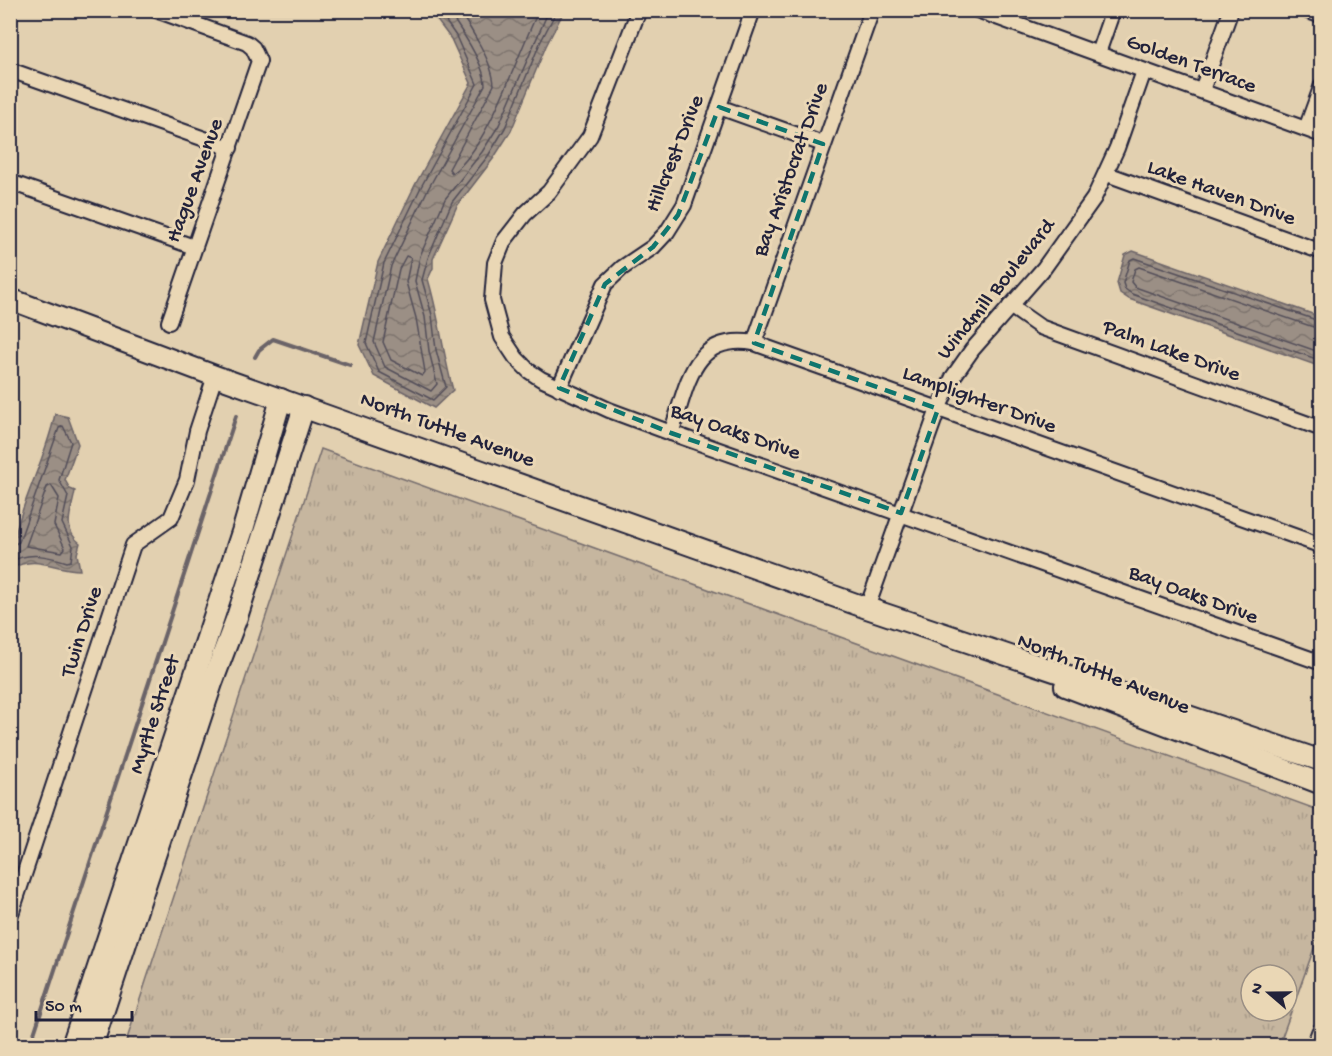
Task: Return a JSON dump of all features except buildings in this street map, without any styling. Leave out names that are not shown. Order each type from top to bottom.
[{"type":"street","name":"Hague Avenue","points":[[156,10],[247,43],[257,54],[258,70],[169,322]]},
{"type":"street","name":"Bay Oaks Drive","points":[[639,10],[590,136],[549,192],[509,231],[495,264],[492,300],[502,337],[516,358],[529,371],[559,387],[670,433],[1322,663]]},
{"type":"street","name":"Hillcrest Drive","points":[[559,387],[605,284],[622,268],[653,247],[678,215],[753,10]]},
{"type":"street","name":"Bay Aristocrat Drive","points":[[754,343],[872,10]]},
{"type":"street","name":"Golden Terrace","points":[[977,10],[993,13],[1098,54],[1322,135]]},
{"type":"street","points":[[1098,54],[1113,10]]},
{"type":"street","points":[[1202,90],[1231,10]]},
{"type":"street","points":[[1305,10],[1322,16]]},
{"type":"street","points":[[10,70],[230,148]]},
{"type":"street","name":"Windmill Boulevard","points":[[867,608],[938,409],[963,362],[1068,236],[1107,174],[1144,70]]},
{"type":"street","points":[[1306,129],[1322,85]]},
{"type":"street","points":[[719,107],[823,144]]},
{"type":"street","name":"Lake Haven Drive","points":[[1107,174],[1322,252]]},
{"type":"street","points":[[10,182],[194,247]]},
{"type":"street","name":"North Tuttle Avenue","points":[[10,299],[215,376],[867,608],[1322,761]]},
{"type":"street","name":"Palm Lake Drive","points":[[1010,306],[1040,327],[1322,429]]},
{"type":"street","name":"Lamplighter Drive","points":[[670,433],[700,358],[723,342],[733,340],[754,343],[1322,546]]},
{"type":"street","name":"Twin Drive","points":[[10,917],[133,545],[171,518],[187,480],[197,431],[215,376]]},
{"type":"street","name":"Myrtle Street","points":[[72,1046],[244,526],[281,399]]},
{"type":"street","name":"Myrtle Street","points":[[92,1046],[212,683],[237,617],[304,407]]},
{"type":"street","name":"North Tuttle Avenue","points":[[867,608],[1200,740],[1322,784]]},
{"type":"street","points":[[1317,1046],[1322,1033]]},
{"type":"highlighted area","points":[[719,107],[823,144],[754,343],[938,409],[901,513],[671,433],[559,388],[605,284],[653,247],[678,215]]},
{"type":"green space","points":[[321,449],[1321,811],[1321,929],[1299,990],[1299,963],[1239,963],[1239,1023],[1287,1023],[1279,1045],[125,1045]]},
{"type":"water","points":[[430,11],[564,11],[546,46],[511,131],[457,206],[433,259],[433,268],[428,279],[453,390],[434,408],[374,376],[359,345],[378,262],[415,185],[471,83],[451,39]]},
{"type":"water","points":[[1133,251],[1321,317],[1321,367],[1129,299],[1120,293],[1117,283],[1125,255]]},
{"type":"water","points":[[55,414],[68,417],[78,444],[65,480],[70,489],[75,491],[69,525],[74,537],[80,543],[77,554],[80,570],[37,563],[20,565],[11,569],[16,531],[44,453]]},
{"type":"waterway","points":[[255,357],[259,350],[273,339],[350,365]]},
{"type":"waterway","points":[[30,1046],[236,416]]}]
